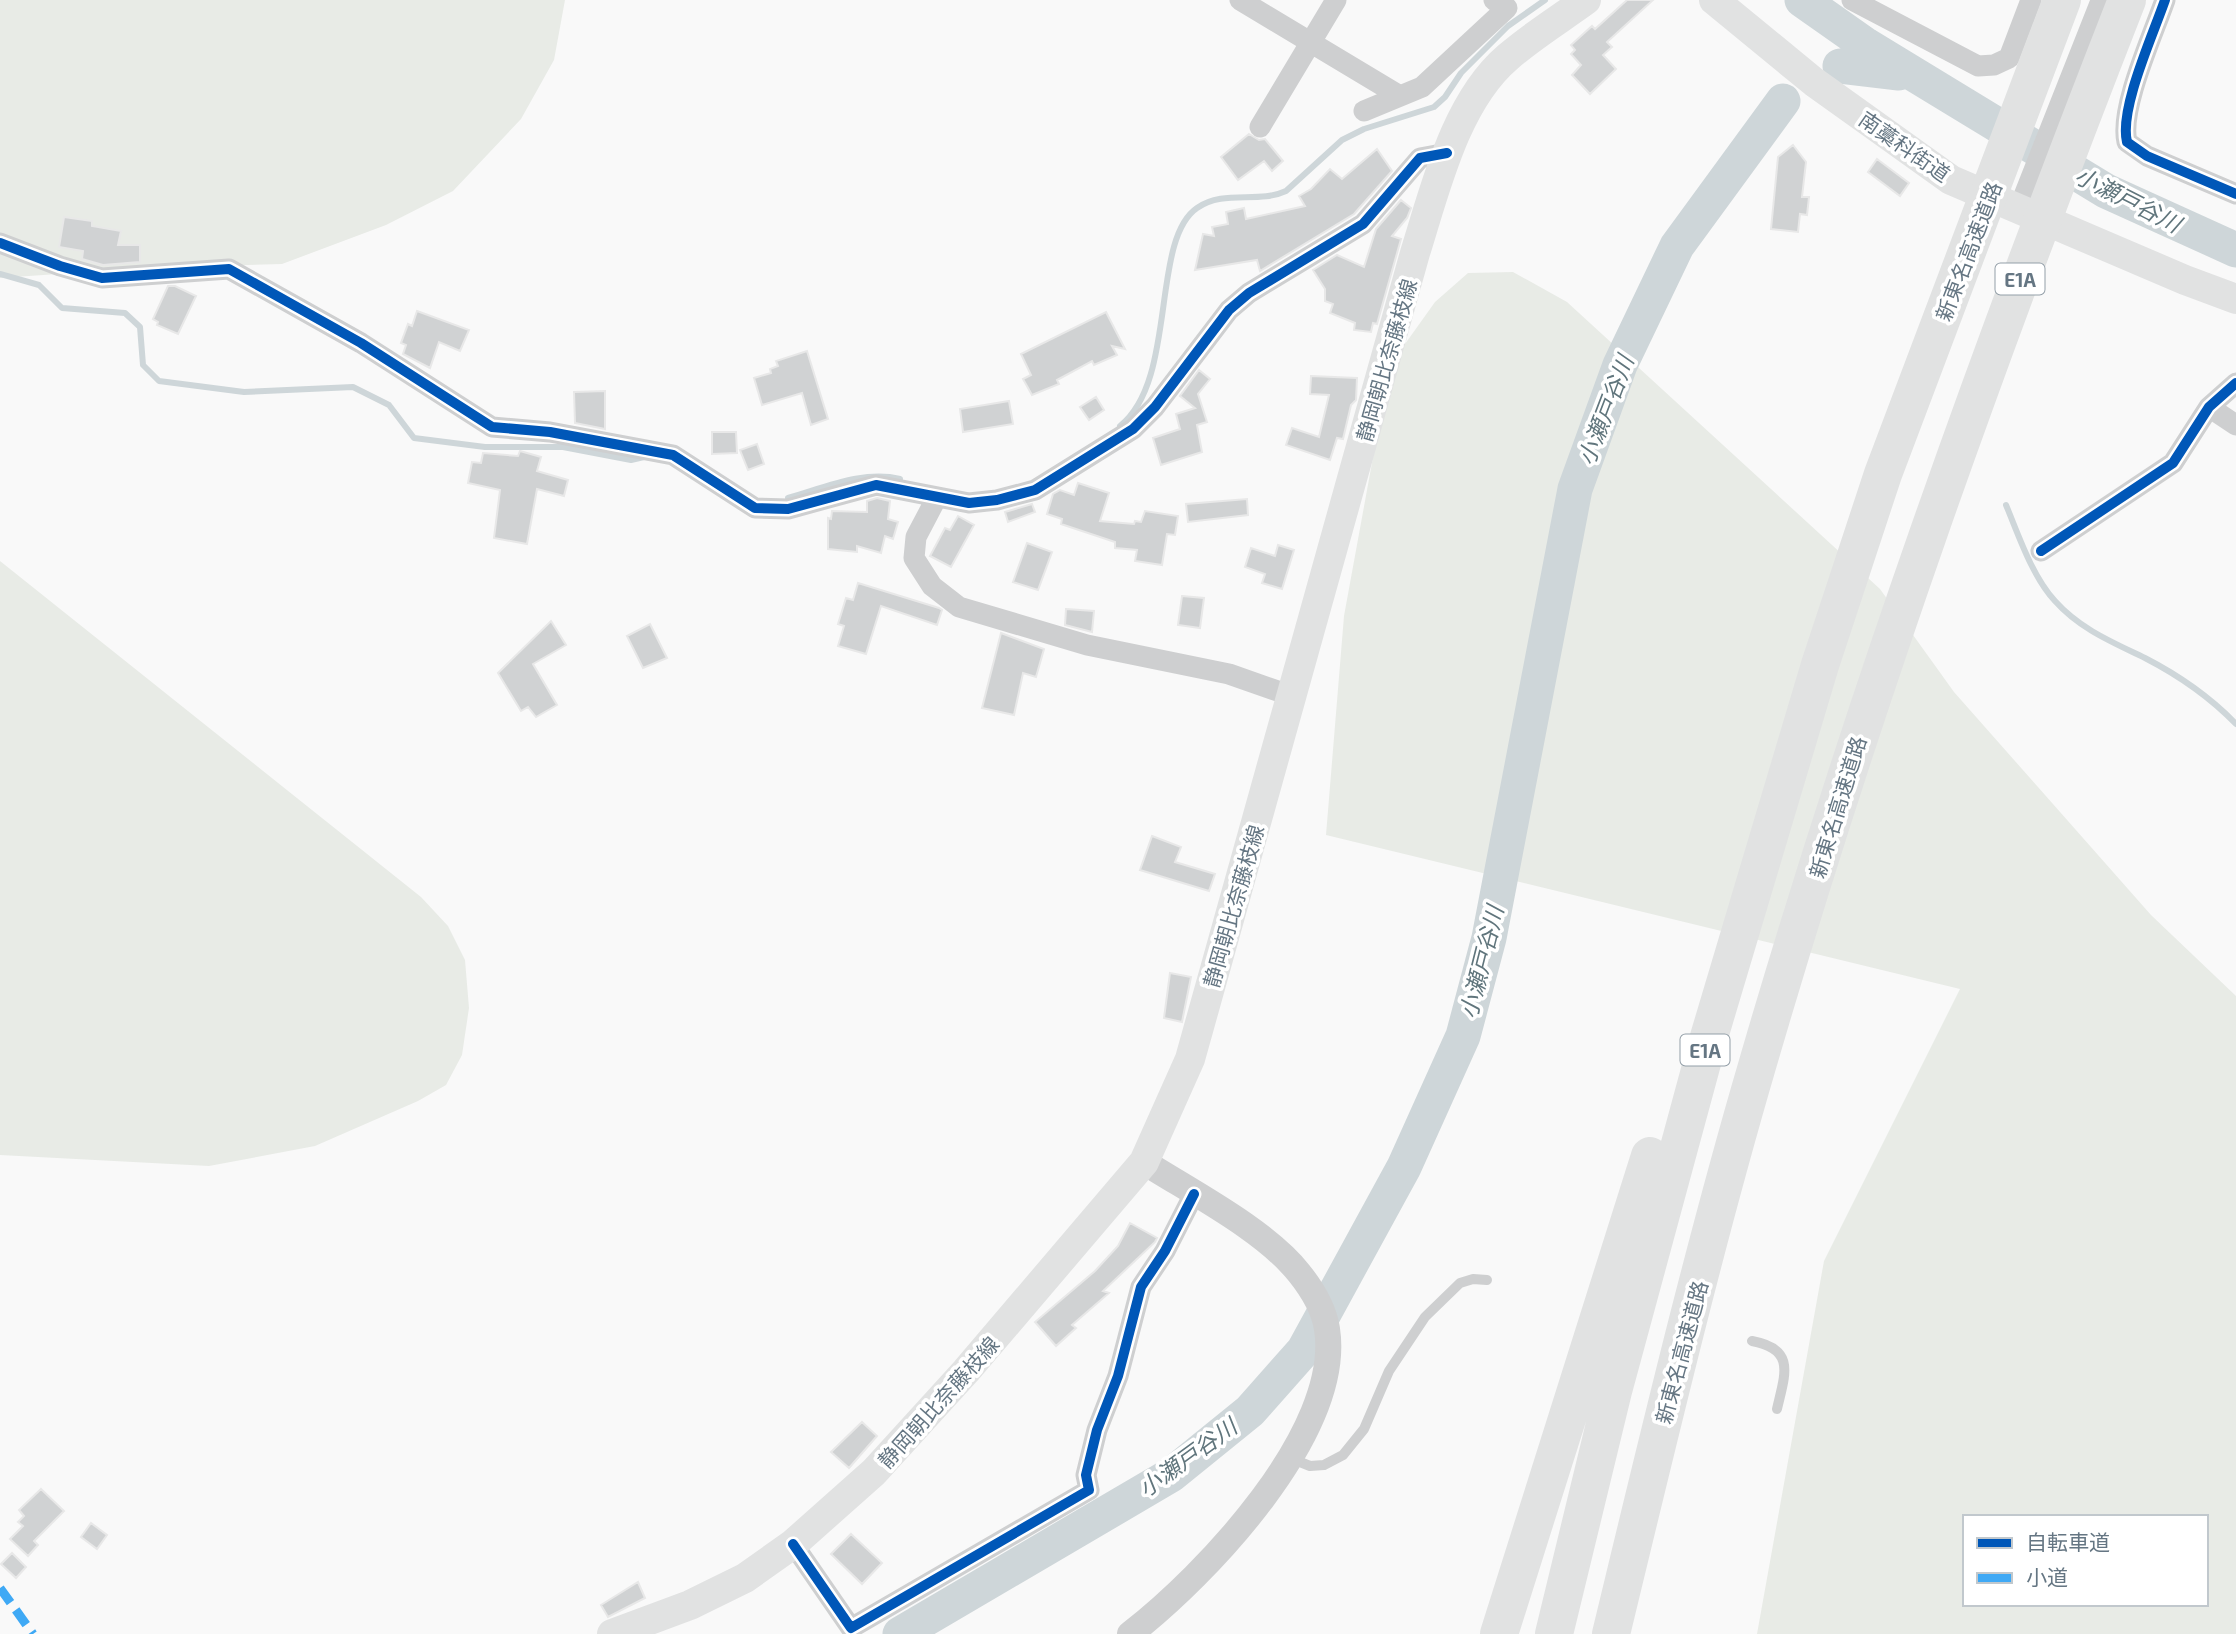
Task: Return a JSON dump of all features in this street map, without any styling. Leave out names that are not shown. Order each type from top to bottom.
[{"type":"highway","name":"新東名高速道路","points":[[1555,1634],[1613,1391],[1709,1037],[1820,665],[1883,474],[2062,0]]},
{"type":"highway","name":"新東名高速道路","points":[[1611,1634],[1675,1368],[1757,1066],[1872,694],[2005,319],[2127,0]]},
{"type":"highway","points":[[1499,1634],[1695,1007],[1820,665]]},
{"type":"main road","name":"静岡朝比奈藤枝線","points":[[612,1634],[690,1605],[745,1578],[793,1544],[883,1462],[967,1371],[1144,1162],[1190,1059],[1415,253],[1447,153],[1469,105],[1506,58],[1586,0]]},
{"type":"main road","name":"南藁科街道","points":[[1714,0],[1814,82],[1951,180],[2185,280],[2236,299]]},
{"type":"street","points":[[1240,0],[1400,96]]},
{"type":"street","points":[[1260,127],[1336,0]]},
{"type":"street","points":[[1364,111],[1422,87],[1507,8],[1493,0]]},
{"type":"street","points":[[1852,0],[1978,66],[1994,65],[2008,58],[2031,0]]},
{"type":"street","points":[[2021,210],[2104,0]]},
{"type":"street","points":[[2165,0],[2128,108],[2123,127],[2127,142],[2147,156],[2236,194]]},
{"type":"street","points":[[0,243],[60,267],[102,278],[229,269],[361,343],[492,428],[550,432],[673,455],[755,508],[788,509],[876,485],[969,503],[997,500],[1035,490],[1110,446],[1155,407],[1228,310],[1249,293],[1363,224],[1420,158],[1447,153]]},
{"type":"street","points":[[2041,551],[2173,463],[2209,407],[2236,383]]},
{"type":"street","points":[[2209,407],[2236,425]]},
{"type":"street","points":[[937,497],[916,537],[914,558],[932,586],[958,607],[1087,645],[1228,674],[1292,696]]},
{"type":"street","points":[[1130,1634],[1219,1553],[1290,1458],[1312,1418],[1325,1377],[1327,1329],[1320,1307],[1306,1283],[1275,1247],[1144,1162]]},
{"type":"street","points":[[793,1544],[851,1628],[1089,1490],[1086,1475],[1097,1430],[1118,1376],[1141,1287],[1165,1251],[1194,1194]]},
{"type":"lane","points":[[1290,1458],[1310,1466],[1324,1465],[1343,1455],[1364,1429],[1385,1380],[1404,1345],[1425,1317],[1461,1283],[1473,1279],[1487,1280]]},
{"type":"lane","points":[[1752,1341],[1769,1344],[1780,1351],[1784,1362],[1777,1409]]},
{"type":"shaded area","points":[[0,0],[565,0],[554,60],[521,119],[453,191],[386,225],[282,264],[144,268],[0,278]]},
{"type":"shaded area","points":[[1513,272],[1567,302],[1880,589],[1954,692],[2151,915],[2236,996],[2236,1634],[1757,1634],[1824,1261],[1960,989],[1326,835],[1344,616],[1384,397],[1400,351],[1435,302],[1468,273]]},
{"type":"shaded area","points":[[0,561],[421,897],[448,926],[465,960],[469,1008],[462,1055],[446,1085],[418,1101],[315,1146],[209,1166],[0,1155]]},
{"type":"building","points":[[1627,0],[1653,0],[1607,42],[1612,47],[1603,55],[1616,69],[1590,94],[1572,75],[1581,65],[1571,54],[1575,50],[1571,45],[1592,26],[1595,29]]},
{"type":"building","points":[[1249,134],[1259,140],[1265,139],[1283,161],[1272,171],[1264,161],[1238,180],[1221,157]]},
{"type":"building","points":[[1793,145],[1806,162],[1802,197],[1809,197],[1807,215],[1800,214],[1798,232],[1771,229],[1778,157]]},
{"type":"building","points":[[1377,149],[1392,171],[1354,214],[1260,271],[1257,260],[1195,270],[1203,234],[1214,236],[1212,227],[1228,224],[1226,212],[1244,208],[1246,219],[1305,206],[1299,196],[1311,189],[1330,169],[1342,179]]},
{"type":"building","points":[[1877,159],[1909,183],[1900,196],[1868,172]]},
{"type":"building","points":[[1401,200],[1411,208],[1407,218],[1392,236],[1401,239],[1377,324],[1373,323],[1371,332],[1354,330],[1355,323],[1330,313],[1333,304],[1325,301],[1325,289],[1313,270],[1337,255],[1364,267],[1376,229]]},
{"type":"building","points":[[64,217],[92,221],[92,226],[121,231],[118,245],[140,245],[140,262],[103,265],[82,259],[83,251],[59,247]]},
{"type":"building","points":[[168,286],[175,286],[196,296],[178,334],[157,325],[158,322],[153,319]]},
{"type":"building","points":[[417,311],[469,330],[460,351],[439,342],[430,368],[403,354],[406,345],[401,343],[408,324],[412,326]]},
{"type":"building","points":[[1106,312],[1125,349],[1112,346],[1117,355],[1094,365],[1092,361],[1057,380],[1059,384],[1032,395],[1023,379],[1031,375],[1021,354]]},
{"type":"building","points":[[807,351],[828,419],[811,425],[802,393],[762,405],[754,378],[771,373],[770,369],[778,366],[776,361]]},
{"type":"building","points":[[1199,370],[1210,379],[1198,394],[1207,422],[1197,425],[1202,452],[1161,465],[1153,438],[1180,429],[1176,414],[1195,408],[1180,396]]},
{"type":"building","points":[[1311,376],[1357,378],[1356,400],[1351,405],[1343,439],[1337,438],[1330,460],[1286,445],[1292,428],[1319,437],[1329,395],[1310,394]]},
{"type":"building","points":[[605,391],[605,429],[575,423],[574,392]]},
{"type":"building","points":[[1096,397],[1104,410],[1089,420],[1080,407]]},
{"type":"building","points":[[1009,401],[1013,424],[963,432],[960,409]]},
{"type":"building","points":[[712,432],[736,432],[737,453],[712,454]]},
{"type":"building","points":[[757,444],[764,464],[748,470],[740,450]]},
{"type":"building","points":[[520,451],[541,457],[537,471],[568,480],[564,496],[537,489],[527,544],[494,538],[500,490],[468,483],[472,462],[481,463],[483,453],[518,456]]},
{"type":"building","points":[[1078,483],[1109,493],[1100,521],[1134,524],[1135,521],[1141,522],[1145,511],[1178,516],[1175,535],[1167,534],[1162,565],[1135,561],[1137,550],[1115,548],[1115,542],[1061,524],[1062,519],[1047,514],[1053,494],[1060,490],[1074,495]]},
{"type":"building","points":[[877,498],[890,501],[888,519],[898,522],[893,539],[885,536],[881,553],[857,546],[857,552],[828,549],[828,518],[831,519],[832,511],[867,512],[867,501]]},
{"type":"building","points":[[1247,499],[1248,515],[1188,522],[1186,504]]},
{"type":"building","points":[[1032,504],[1035,512],[1008,522],[1005,512]]},
{"type":"building","points":[[958,516],[974,525],[951,567],[930,556],[945,528],[950,530]]},
{"type":"building","points":[[1027,543],[1052,552],[1038,590],[1013,582]]},
{"type":"building","points":[[1278,545],[1294,550],[1282,589],[1262,583],[1265,574],[1245,567],[1251,548],[1275,556]]},
{"type":"building","points":[[858,583],[939,608],[942,610],[937,625],[881,606],[866,654],[838,646],[844,626],[838,624],[846,598],[853,600]]},
{"type":"building","points":[[1182,596],[1204,598],[1200,628],[1178,625]]},
{"type":"building","points":[[1066,609],[1094,611],[1092,632],[1065,625]]},
{"type":"building","points":[[551,621],[566,645],[533,664],[557,705],[536,717],[528,707],[521,711],[498,673]]},
{"type":"building","points":[[650,624],[667,658],[643,668],[627,636]]},
{"type":"building","points":[[1001,633],[1044,649],[1036,677],[1023,673],[1014,715],[982,708]]},
{"type":"building","points":[[1152,836],[1181,847],[1175,862],[1215,874],[1209,891],[1140,870]]},
{"type":"building","points":[[1170,973],[1191,977],[1182,1022],[1164,1018]]},
{"type":"building","points":[[1130,1223],[1157,1238],[1155,1242],[1103,1291],[1109,1293],[1072,1325],[1076,1328],[1056,1346],[1035,1322],[1095,1271],[1118,1246]]},
{"type":"building","points":[[862,1422],[877,1436],[849,1468],[831,1452]]},
{"type":"building","points":[[41,1489],[64,1511],[34,1541],[38,1545],[28,1556],[10,1539],[23,1526],[18,1522],[24,1516],[19,1510]]},
{"type":"building","points":[[91,1523],[107,1535],[97,1549],[81,1537]]},
{"type":"building","points":[[851,1534],[882,1563],[862,1584],[831,1554]]},
{"type":"building","points":[[12,1553],[26,1567],[16,1578],[1,1564]]},
{"type":"building","points":[[638,1582],[645,1598],[608,1617],[601,1605]]},
{"type":"waterway","points":[[1120,426],[1138,405],[1150,377],[1173,249],[1183,225],[1197,208],[1218,199],[1275,195],[1286,191],[1342,140],[1364,129],[1434,107],[1445,97],[1461,73],[1508,26],[1545,0]]},
{"type":"waterway","name":"小瀬戸谷川","points":[[1802,0],[1866,45],[2106,191],[2236,250]]},
{"type":"waterway","name":"小瀬戸谷川","points":[[1840,66],[1899,73]]},
{"type":"waterway","name":"小瀬戸谷川","points":[[900,1634],[1171,1475],[1250,1411],[1304,1350],[1404,1167],[1463,1036],[1489,938],[1575,489],[1620,365],[1677,246],[1783,101]]},
{"type":"waterway","points":[[0,274],[39,285],[62,308],[125,313],[140,327],[143,365],[159,381],[244,392],[353,387],[389,405],[414,438],[485,447],[563,447],[631,460],[644,457]]},
{"type":"waterway","points":[[788,498],[858,478],[900,479]]},
{"type":"waterway","points":[[2006,505],[2039,580],[2065,611],[2097,634],[2181,679],[2236,724]]},
{"type":"marked path","points":[[0,1588],[33,1634]]},
{"type":"cycle path","points":[[2165,0],[2132,92],[2126,128],[2127,142],[2147,156],[2236,194]]},
{"type":"cycle path","points":[[0,243],[60,266],[102,278],[229,269],[361,343],[492,427],[550,432],[673,455],[755,508],[788,509],[876,485],[969,503],[997,500],[1035,490],[1133,429],[1155,407],[1229,310],[1249,293],[1363,224],[1420,158],[1447,153]]},
{"type":"cycle path","points":[[2041,551],[2173,463],[2209,407],[2236,383]]},
{"type":"cycle path","points":[[793,1544],[851,1628],[1089,1490],[1086,1475],[1097,1430],[1118,1376],[1141,1287],[1165,1251],[1194,1194]]}]
